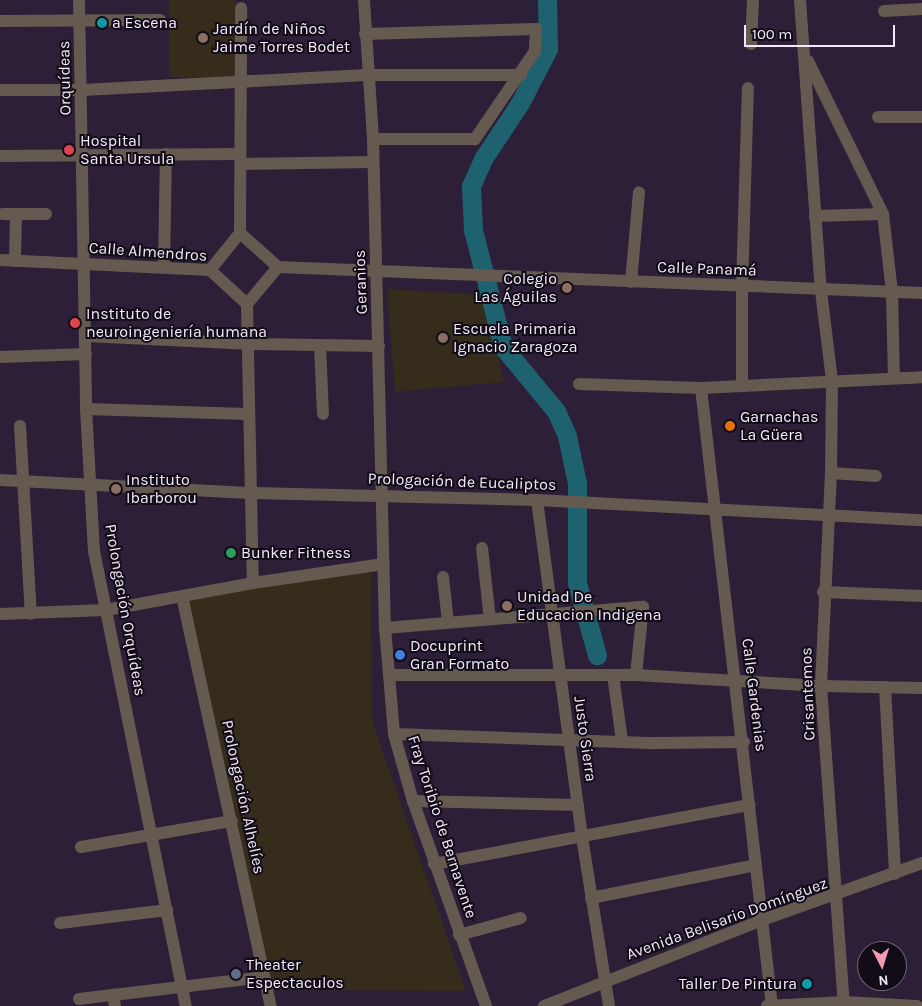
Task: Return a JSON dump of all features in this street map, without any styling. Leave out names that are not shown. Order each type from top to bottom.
[{"type":"street","name":"Orquídeas","points":[[80,0],[82,155]]},
{"type":"street","name":"Geranios","points":[[364,0],[377,272],[384,564]]},
{"type":"street","points":[[751,44],[753,0]]},
{"type":"street","name":"Crisantemos","points":[[800,0],[821,291],[832,381],[831,474],[823,592],[821,686],[838,895],[844,1004]]},
{"type":"street","points":[[210,270],[240,233],[241,8]]},
{"type":"street","points":[[884,11],[922,9]]},
{"type":"street","points":[[0,21],[160,20]]},
{"type":"street","points":[[365,34],[536,29],[536,51],[475,139],[372,139]]},
{"type":"street","points":[[805,54],[883,214],[892,292],[894,378]]},
{"type":"street","points":[[0,90],[82,90],[367,75],[521,75]]},
{"type":"street","points":[[742,386],[742,287],[748,88]]},
{"type":"street","points":[[878,117],[922,117]]},
{"type":"street","points":[[164,266],[166,154]]},
{"type":"street","points":[[0,156],[166,154],[241,159],[373,162]]},
{"type":"street","name":"Prolongación Orquídeas","points":[[82,155],[86,409],[94,551],[186,1006]]},
{"type":"street","points":[[631,282],[639,192]]},
{"type":"street","points":[[15,261],[9,214],[46,214]]},
{"type":"street","points":[[816,216],[883,214]]},
{"type":"street","points":[[240,233],[278,267],[377,272]]},
{"type":"street","name":"Calle Almendros","points":[[0,260],[164,266],[210,270],[247,304]]},
{"type":"street","points":[[252,583],[247,414],[247,304],[278,267]]},
{"type":"street","name":"Calle Panamá","points":[[377,272],[821,291],[922,293]]},
{"type":"street","points":[[86,336],[247,344],[379,346]]},
{"type":"street","points":[[320,345],[323,414]]},
{"type":"street","points":[[0,357],[86,354]]},
{"type":"street","points":[[579,384],[701,388],[922,377]]},
{"type":"street","name":"Calle Gardenias","points":[[701,388],[713,511],[744,742],[770,1006]]},
{"type":"street","points":[[86,409],[247,414]]},
{"type":"street","points":[[20,426],[31,614]]},
{"type":"street","points":[[831,474],[876,476]]},
{"type":"street","name":"Prologación de Eucaliptos","points":[[0,480],[250,493],[537,500],[713,511],[922,520]]},
{"type":"street","name":"Justo Sierra","points":[[537,500],[568,738],[609,1006]]},
{"type":"street","points":[[482,548],[490,619]]},
{"type":"street","points":[[0,614],[106,610],[252,583],[384,564]]},
{"type":"street","name":"Fray Toribio de Bernavente","points":[[384,564],[385,628],[394,734],[413,801],[434,864],[486,1006]]},
{"type":"street","points":[[443,577],[448,622]]},
{"type":"street","points":[[823,592],[922,596]]},
{"type":"street","name":"Prolongación Alhelíes","points":[[182,596],[271,1006]]},
{"type":"street","points":[[385,628],[643,607],[636,675]]},
{"type":"street","points":[[388,675],[636,675],[821,686],[922,688]]},
{"type":"street","points":[[613,675],[622,741]]},
{"type":"street","points":[[885,687],[896,874]]},
{"type":"street","points":[[394,734],[568,738],[703,744],[744,742]]},
{"type":"street","points":[[413,801],[578,805]]},
{"type":"street","points":[[434,864],[750,805]]},
{"type":"street","points":[[81,847],[232,821]]},
{"type":"street","name":"Avenida Belisario Domínguez","points":[[544,1006],[762,920],[838,895],[922,863]]},
{"type":"street","points":[[591,898],[756,865]]},
{"type":"street","points":[[60,922],[167,910]]},
{"type":"street","points":[[459,935],[521,918]]},
{"type":"street","points":[[79,999],[114,1000],[183,987],[264,977]]},
{"type":"street","points":[[770,1006],[844,1004],[917,1006]]},
{"type":"shaded area","name":"Jardín de Niños Jaime Torres Bodet","points":[[169,0],[236,0],[236,77],[169,77]]},
{"type":"shaded area","name":"Escuela Primaria Ignacio Zaragoza","points":[[387,289],[484,295],[504,382],[395,392]]},
{"type":"shaded area","points":[[371,569],[372,720],[466,991],[271,990],[184,598]]},
{"type":"waterway","points":[[547,0],[548,49],[520,103],[483,159],[471,186],[473,230],[503,347],[556,411],[567,436],[577,483],[577,583],[597,655]]},
{"type":"place","name":"a Escena","points":[[102,23]]},
{"type":"place","name":"Jardín de Niños Jaime Torres Bodet","points":[[203,38]]},
{"type":"place","name":"Hospital Santa Ursula","points":[[69,150]]},
{"type":"place","name":"Colegio Las Águilas","points":[[567,288]]},
{"type":"place","name":"Instituto de neuroingeniería humana","points":[[75,323]]},
{"type":"place","name":"Escuela Primaria Ignacio Zaragoza","points":[[443,338]]},
{"type":"place","name":"Garnachas La Güera","points":[[730,426]]},
{"type":"place","name":"Instituto Ibarborou","points":[[116,489]]},
{"type":"place","name":"Bunker Fitness","points":[[231,553]]},
{"type":"place","name":"Unidad De Educacion Indigena","points":[[507,606]]},
{"type":"place","name":"Docuprint Gran Formato","points":[[400,655]]},
{"type":"place","name":"Theater Espectaculos","points":[[236,974]]},
{"type":"place","name":"Taller De Pintura","points":[[807,984]]}]
